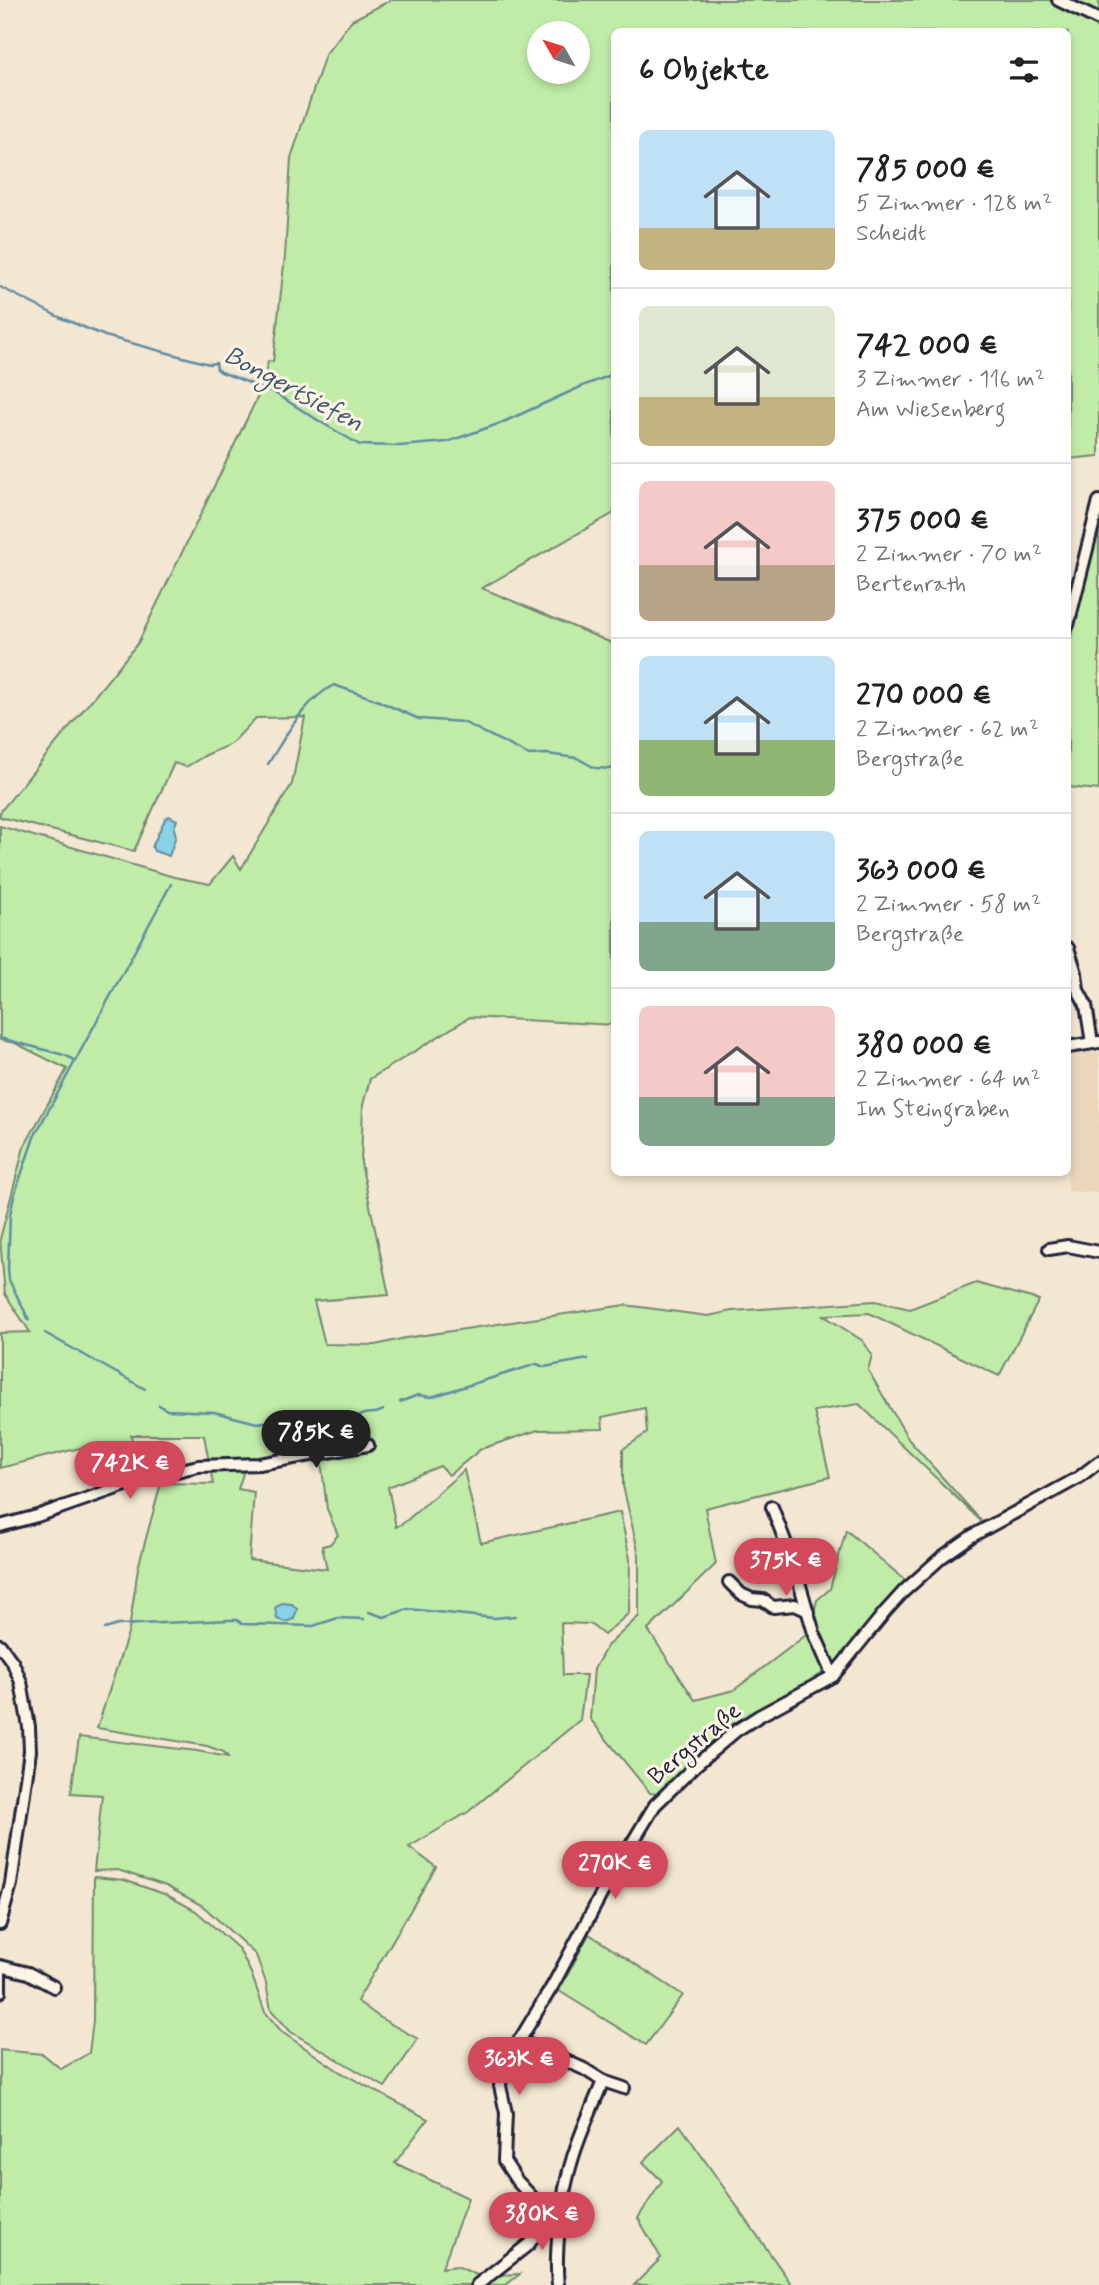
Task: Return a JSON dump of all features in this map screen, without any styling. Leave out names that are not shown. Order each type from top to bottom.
[{"type":"street","points":[[1058,0],[1099,20]]},
{"type":"street","points":[[1071,613],[1099,501]]},
{"type":"street","points":[[1071,957],[1078,990],[1086,1005],[1096,1042],[1071,1046]]},
{"type":"street","points":[[1071,986],[1078,990]]},
{"type":"street","points":[[1049,1249],[1068,1246],[1099,1252]]},
{"type":"street","points":[[0,1526],[143,1479],[198,1466],[259,1464],[368,1445]]},
{"type":"street","name":"Bergstraße","points":[[477,2285],[529,2244],[544,2222],[545,2214],[504,2161],[507,2120],[501,2077],[507,2061],[554,1985],[602,1893],[655,1805],[696,1764],[737,1730],[833,1676],[885,1612],[923,1573],[972,1536],[1078,1478],[1099,1462]]},
{"type":"street","points":[[772,1507],[790,1552],[814,1633],[833,1676]]},
{"type":"street","points":[[729,1582],[741,1594],[763,1600],[773,1607],[795,1605],[806,1610]]},
{"type":"street","points":[[0,1645],[13,1663],[21,1682],[29,1727],[30,1751],[11,1884],[0,1924]]},
{"type":"street","points":[[0,1966],[28,1973],[54,1987]]},
{"type":"street","points":[[0,1973],[0,1992]]},
{"type":"street","points":[[519,2040],[584,2069],[603,2081],[624,2088]]},
{"type":"street","points":[[558,2285],[556,2267],[567,2177],[573,2155],[603,2081]]},
{"type":"shaded area","points":[[1071,1052],[1099,1053],[1099,1193],[1067,1191],[1067,1176],[1071,1176]]},
{"type":"green space","points":[[391,0],[1099,0],[1099,456],[1071,459],[1071,28],[611,28],[611,515],[482,588],[611,643],[611,1025],[470,1017],[370,1079],[363,1105],[361,1163],[389,1295],[314,1301],[325,1344],[376,1345],[405,1338],[625,1305],[708,1316],[732,1311],[875,1301],[910,1309],[976,1283],[1039,1300],[999,1376],[869,1313],[823,1315],[863,1341],[872,1355],[868,1370],[909,1440],[983,1523],[859,1404],[814,1411],[830,1477],[705,1508],[716,1564],[648,1630],[695,1700],[734,1690],[810,1632],[823,1675],[756,1711],[721,1736],[657,1794],[650,1793],[590,1719],[594,1669],[607,1646],[639,1616],[639,1555],[623,1486],[623,1449],[647,1433],[645,1408],[602,1417],[603,1429],[538,1430],[481,1449],[449,1475],[440,1466],[388,1487],[396,1527],[464,1470],[481,1543],[620,1512],[630,1559],[629,1613],[604,1635],[590,1624],[561,1623],[563,1675],[586,1675],[580,1720],[468,1812],[409,1847],[436,1867],[357,2001],[418,2039],[385,2087],[291,2032],[271,2010],[266,1983],[256,1955],[203,1906],[166,1886],[118,1870],[94,1871],[102,1795],[71,1793],[79,1737],[228,1757],[224,1752],[207,1746],[97,1728],[129,1630],[138,1568],[161,1483],[213,1484],[204,1435],[131,1435],[138,1472],[104,1485],[92,1445],[0,1468],[0,1333],[30,1332],[5,1294],[0,1239],[24,1147],[67,1069],[15,1043],[0,1040],[0,826],[174,877],[210,884],[233,856],[241,869],[292,784],[305,717],[256,718],[231,744],[186,767],[174,763],[134,851],[0,817],[0,812],[138,643],[260,392],[263,393],[268,361],[273,362],[285,256],[291,158],[325,55],[352,20]],"holes":[[[321,1461],[327,1509],[338,1535],[330,1544],[322,1546],[327,1569],[249,1560],[254,1492],[238,1489],[246,1464]]]},
{"type":"green space","points":[[1099,522],[1099,790],[1071,787],[1071,637]]},
{"type":"green space","points":[[846,1530],[905,1580],[836,1664],[830,1662],[813,1617],[817,1600],[830,1589]]},
{"type":"green space","points":[[94,1877],[124,1880],[167,1895],[196,1911],[239,1949],[265,2012],[282,2032],[340,2072],[428,2119],[395,2163],[468,2198],[442,2268],[457,2266],[479,2276],[520,2274],[506,2285],[0,2285],[0,2050],[43,2054],[61,2069],[89,2053],[93,2021]]},
{"type":"green space","points":[[589,1934],[683,1995],[646,2045],[559,1991]]},
{"type":"green space","points":[[680,2125],[792,2285],[634,2285],[661,2258],[638,2218],[662,2181],[643,2162]]},
{"type":"water","points":[[169,816],[177,820],[174,828],[176,836],[169,856],[154,851],[152,847]]},
{"type":"water","points":[[282,1603],[292,1604],[297,1609],[294,1619],[285,1622],[277,1619],[275,1608]]},
{"type":"waterway","name":"Bongertsiefen","points":[[0,287],[59,317],[105,336],[209,364],[216,363],[221,372],[273,392],[360,445],[400,446],[447,442],[501,423],[611,375]]},
{"type":"waterway","points":[[268,764],[304,710],[334,685],[419,719],[463,722],[529,755],[547,754],[577,758],[595,768],[611,769]]},
{"type":"waterway","points":[[29,1320],[9,1280],[10,1215],[14,1196],[34,1137],[171,884]]},
{"type":"waterway","points":[[0,1038],[74,1060]]},
{"type":"waterway","points":[[45,1333],[145,1389]]},
{"type":"waterway","points":[[400,1402],[418,1395],[431,1397],[537,1364],[544,1367],[588,1359]]},
{"type":"waterway","points":[[159,1405],[167,1410],[214,1412],[257,1423],[279,1420],[287,1415],[337,1433],[361,1415],[383,1410]]},
{"type":"waterway","points":[[369,1612],[384,1617],[408,1609],[494,1618],[515,1616]]},
{"type":"waterway","points":[[105,1629],[118,1625],[230,1620],[237,1620],[242,1624],[313,1626],[338,1618],[364,1619]]}]
